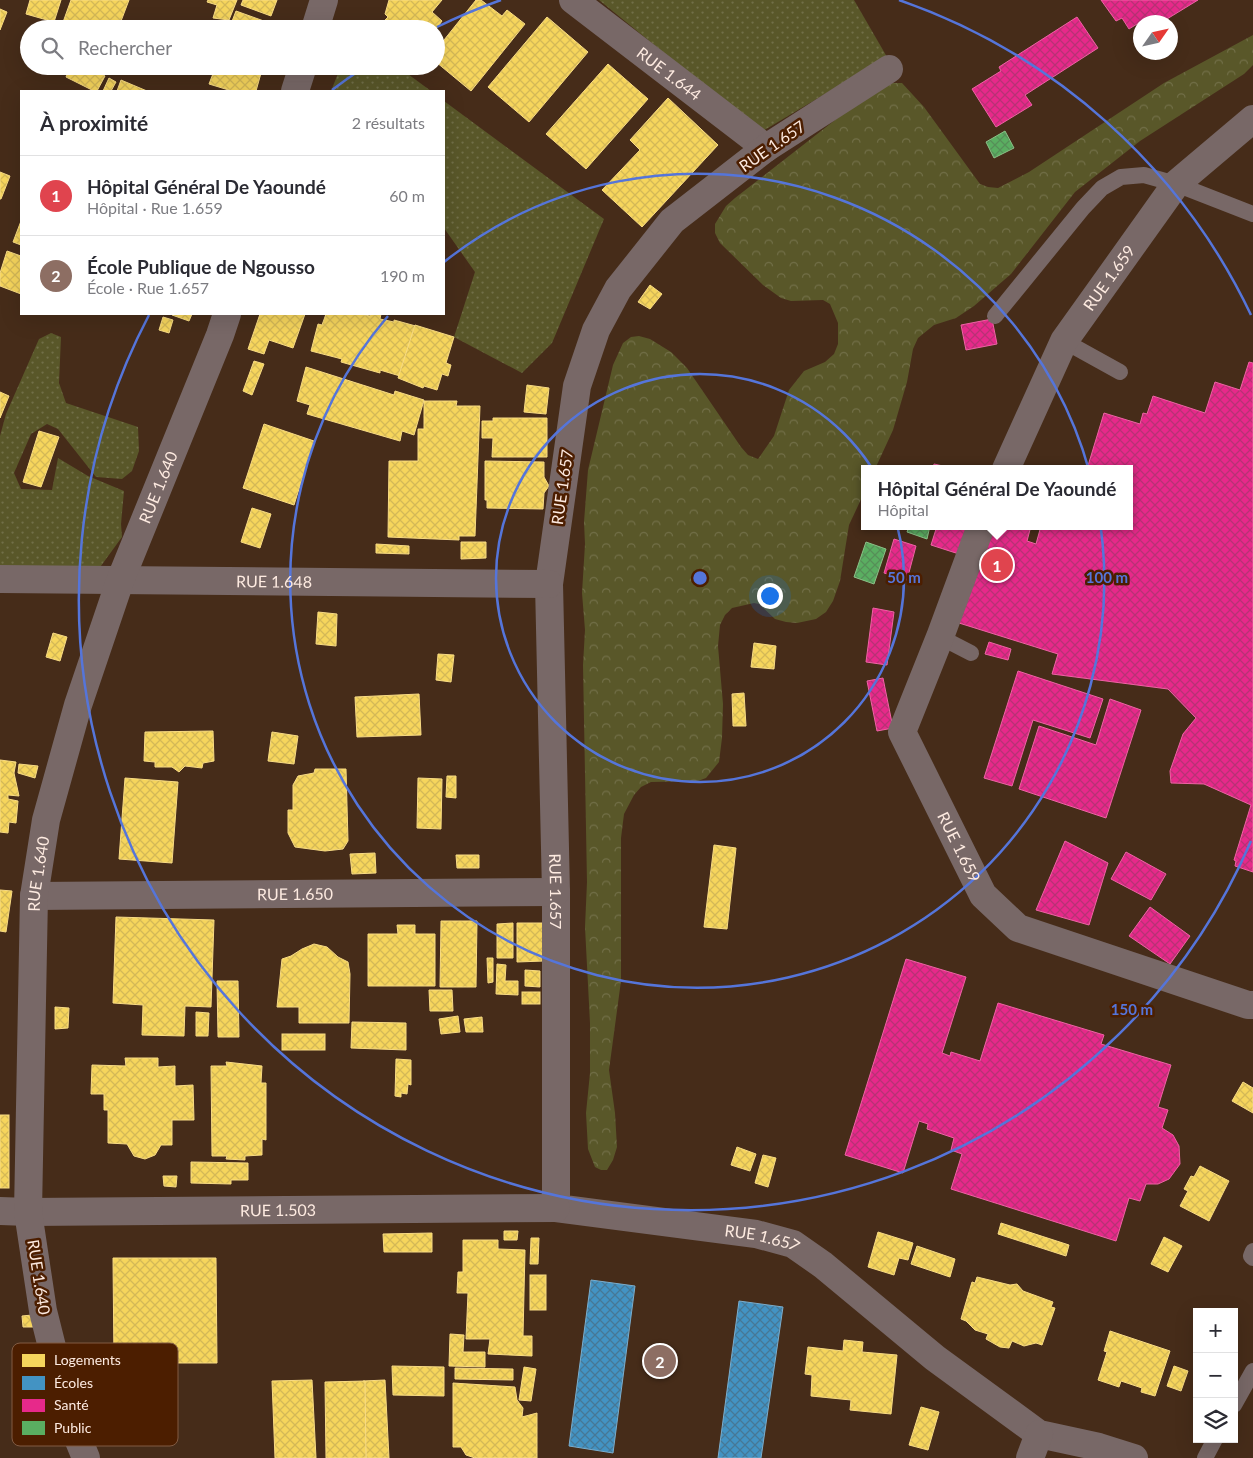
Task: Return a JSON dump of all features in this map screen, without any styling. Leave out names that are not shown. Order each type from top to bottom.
[{"type":"street","points":[[318,20],[324,0]]},
{"type":"street","name":"RUE 1.644","points":[[573,0],[766,148]]},
{"type":"street","name":"RUE 1.657","points":[[889,69],[766,148],[672,221],[618,289],[596,330],[577,386],[549,584],[556,892],[556,1208],[756,1234],[793,1244],[823,1265],[935,1358],[1034,1446],[1099,1447],[1134,1458]]},
{"type":"street","points":[[295,90],[300,75]]},
{"type":"street","name":"RUE 1.659","points":[[1008,465],[1064,341],[1176,184],[1253,119]]},
{"type":"street","name":"RUE 1.640","points":[[51,1343],[43,1311],[28,1212],[34,896],[46,820],[78,705],[120,581],[227,315]]},
{"type":"street","name":"RUE 1.659","points":[[980,530],[902,732],[983,894],[1018,928],[1253,1006]]},
{"type":"street","name":"RUE 1.648","points":[[0,579],[549,584]]},
{"type":"street","name":"RUE 1.650","points":[[34,896],[556,892]]},
{"type":"street","name":"RUE 1.503","points":[[0,1210],[28,1212],[556,1208]]},
{"type":"street","name":"RUE 1.640","points":[[81,1446],[86,1458]]},
{"type":"lane","points":[[995,316],[1083,208],[1102,188],[1121,177],[1144,176],[1176,184],[1253,214]]},
{"type":"lane","points":[[1064,341],[1120,372]]},
{"type":"lane","points":[[940,638],[971,653]]},
{"type":"lane","points":[[1253,1251],[1251,1256],[1253,1258]]},
{"type":"lane","points":[[1238,1398],[1253,1371]]},
{"type":"lane","points":[[1205,1458],[1213,1443]]},
{"type":"green space","points":[[599,0],[854,0],[887,57],[761,132]]},
{"type":"green space","points":[[1253,35],[1253,65],[1244,74],[1140,141],[1075,192],[1011,274],[974,306],[956,318],[934,325],[918,338],[913,349],[907,382],[893,430],[877,465],[861,465],[861,499],[849,525],[840,581],[833,601],[826,612],[816,619],[797,623],[786,622],[775,619],[759,604],[754,603],[732,608],[725,615],[720,625],[718,646],[723,704],[719,762],[706,778],[698,781],[651,782],[641,787],[634,795],[624,814],[621,838],[621,981],[609,1070],[615,1113],[617,1147],[613,1160],[607,1170],[595,1167],[588,1149],[586,1113],[590,1073],[590,1023],[585,927],[587,882],[583,665],[585,630],[582,593],[585,544],[584,522],[588,470],[613,365],[623,343],[631,337],[639,336],[650,339],[671,352],[687,368],[741,447],[748,455],[758,459],[774,436],[789,390],[804,371],[825,362],[834,354],[838,344],[838,323],[830,304],[823,300],[791,301],[781,298],[763,285],[720,243],[715,233],[715,224],[726,206],[871,92],[893,83],[902,83],[924,107],[980,184],[998,188],[1029,172],[1164,83]]},
{"type":"green space","points":[[337,75],[409,75],[430,90],[331,90]]},
{"type":"green space","points":[[445,102],[604,219],[552,343],[522,373],[454,337],[475,272],[445,229]]},
{"type":"green space","points":[[51,333],[61,337],[59,383],[66,403],[138,427],[139,451],[132,471],[122,479],[96,477],[58,429],[47,424],[31,434],[14,473],[21,489],[52,490],[58,458],[88,476],[124,491],[121,524],[122,537],[98,570],[0,570],[0,436],[6,414],[39,339]]},
{"type":"building: Logements","points":[[30,0],[61,0],[55,20],[47,20],[26,14]]},
{"type":"building: Logements","points":[[71,0],[129,0],[121,20],[64,20]]},
{"type":"building: Logements","points":[[208,0],[237,0],[229,20],[213,18],[217,5],[207,2]]},
{"type":"building: Logements","points":[[243,0],[277,0],[271,16],[241,5]]},
{"type":"building: Logements","points":[[389,0],[442,0],[432,12],[441,20],[385,20],[388,17],[385,14]]},
{"type":"building: Logements","points":[[476,0],[481,0],[502,16],[507,10],[525,24],[471,91],[445,69],[445,39]]},
{"type":"building: Logements","points":[[0,9],[7,12],[0,30]]},
{"type":"building: Logements","points":[[236,11],[261,20],[232,20]]},
{"type":"building: Logements","points":[[547,17],[588,52],[529,122],[488,87]]},
{"type":"building: Logements","points":[[608,64],[648,99],[586,169],[546,134]]},
{"type":"building: Logements","points":[[67,75],[105,76],[98,90],[92,90],[66,77]]},
{"type":"building: Logements","points":[[212,75],[260,75],[256,90],[229,90],[209,84]]},
{"type":"building: Logements","points":[[109,78],[116,82],[112,90],[103,90]]},
{"type":"building: Logements","points":[[121,80],[145,90],[117,90]]},
{"type":"building: Logements","points":[[668,98],[718,145],[642,227],[602,190],[640,150],[630,140]]},
{"type":"building: Logements","points":[[0,172],[10,176],[1,199],[0,199]]},
{"type":"building: Logements","points":[[20,224],[20,245],[13,242]]},
{"type":"building: Logements","points":[[7,251],[20,256],[20,294],[0,286],[0,273]]},
{"type":"building: Logements","points":[[650,285],[662,294],[650,309],[638,302]]},
{"type":"building: Logements","points":[[172,315],[192,315],[189,321]]},
{"type":"building: Logements","points":[[260,315],[305,315],[293,348],[269,340],[264,354],[248,349]]},
{"type":"building: Logements","points":[[326,315],[381,315],[380,319],[394,322],[394,320],[423,328],[415,353],[418,354],[410,379],[380,370],[380,373],[341,362],[342,359],[311,351],[318,324],[322,325]]},
{"type":"building: Logements","points":[[163,317],[173,320],[169,333],[159,330]]},
{"type":"building: Logements","points":[[415,325],[454,337],[446,363],[451,365],[448,376],[442,374],[437,390],[424,386],[423,388],[398,378]]},
{"type":"building: Logements","points":[[254,361],[264,364],[252,395],[243,391]]},
{"type":"building: Logements","points":[[306,367],[394,395],[395,391],[424,400],[414,435],[402,431],[400,441],[307,414],[310,405],[297,401]]},
{"type":"building: Logements","points":[[527,385],[549,388],[546,414],[524,412]]},
{"type":"building: Logements","points":[[0,392],[9,396],[0,418]]},
{"type":"building: Logements","points":[[424,401],[457,401],[456,406],[480,406],[475,536],[459,536],[459,540],[388,537],[389,461],[418,461],[418,429],[424,429]]},
{"type":"building: Logements","points":[[493,418],[547,418],[547,457],[492,457],[493,438],[482,438],[482,421],[493,421]]},
{"type":"building: Logements","points":[[264,424],[314,441],[294,505],[243,488]]},
{"type":"building: Logements","points":[[39,431],[59,437],[41,487],[23,482]]},
{"type":"building: Logements","points":[[485,461],[544,462],[544,477],[549,486],[544,493],[543,509],[487,508],[487,500],[485,500]]},
{"type":"building: Logements","points":[[252,508],[271,514],[260,548],[241,542]]},
{"type":"building: Logements","points":[[461,542],[486,542],[486,558],[461,559]]},
{"type":"building: Logements","points":[[376,544],[409,546],[409,554],[376,553]]},
{"type":"building: Logements","points":[[318,612],[337,614],[336,646],[316,644]]},
{"type":"building: Logements","points":[[53,633],[67,637],[60,661],[46,657]]},
{"type":"building: Logements","points":[[754,643],[776,646],[774,669],[751,667]]},
{"type":"building: Logements","points":[[438,654],[454,655],[451,682],[436,680]]},
{"type":"building: Logements","points":[[744,693],[746,726],[733,726],[732,694]]},
{"type":"building: Logements","points":[[419,694],[421,735],[357,737],[355,697]]},
{"type":"building: Logements","points":[[213,731],[214,761],[203,763],[202,768],[185,766],[179,772],[172,767],[155,767],[155,762],[144,761],[145,732]]},
{"type":"building: Logements","points":[[272,732],[298,736],[294,764],[268,761]]},
{"type":"building: Logements","points":[[0,760],[16,762],[14,773],[19,796],[8,795],[8,799],[18,801],[16,823],[9,822],[8,833],[0,832]]},
{"type":"building: Logements","points":[[19,764],[38,766],[35,778],[18,773]]},
{"type":"building: Logements","points":[[315,769],[346,769],[348,841],[343,849],[325,851],[295,847],[288,833],[288,810],[293,810],[293,785],[298,776],[314,773]]},
{"type":"building: Logements","points":[[447,776],[456,776],[456,798],[446,797]]},
{"type":"building: Logements","points":[[125,778],[178,782],[172,863],[119,859]]},
{"type":"building: Logements","points":[[418,778],[442,779],[441,829],[417,828]]},
{"type":"building: Logements","points":[[714,845],[736,848],[727,929],[704,927]]},
{"type":"building: Logements","points":[[375,853],[376,873],[352,874],[350,854]]},
{"type":"building: Logements","points":[[456,855],[479,855],[479,868],[457,868]]},
{"type":"building: Logements","points":[[0,890],[12,891],[6,932],[0,931]]},
{"type":"building: Logements","points":[[116,917],[214,920],[211,1007],[185,1006],[184,1036],[142,1035],[143,1005],[113,1003]]},
{"type":"building: Logements","points":[[441,921],[477,921],[476,987],[440,987]]},
{"type":"building: Logements","points":[[513,923],[513,958],[497,958],[497,924]]},
{"type":"building: Logements","points":[[517,923],[543,923],[544,961],[517,962]]},
{"type":"building: Logements","points":[[397,925],[415,925],[415,934],[435,934],[435,986],[368,986],[368,934],[398,934]]},
{"type":"building: Logements","points":[[314,944],[327,947],[338,957],[348,962],[350,974],[349,1023],[299,1023],[299,1007],[277,1007],[282,959]]},
{"type":"building: Logements","points":[[487,958],[493,958],[493,982],[488,983]]},
{"type":"building: Logements","points":[[497,964],[506,965],[505,981],[518,981],[518,995],[496,994]]},
{"type":"building: Logements","points":[[525,970],[540,971],[540,987],[525,986]]},
{"type":"building: Logements","points":[[217,981],[238,981],[239,1037],[218,1037]]},
{"type":"building: Logements","points":[[429,990],[452,990],[453,1011],[430,1011]]},
{"type":"building: Logements","points":[[522,992],[540,992],[540,1004],[522,1004]]},
{"type":"building: Logements","points":[[55,1007],[69,1008],[68,1028],[55,1029]]},
{"type":"building: Logements","points":[[196,1012],[209,1013],[208,1036],[196,1036]]},
{"type":"building: Logements","points":[[458,1016],[460,1032],[441,1034],[439,1019]]},
{"type":"building: Logements","points":[[482,1017],[483,1032],[466,1032],[464,1019]]},
{"type":"building: Logements","points":[[352,1022],[406,1023],[406,1050],[351,1048]]},
{"type":"building: Logements","points":[[282,1034],[325,1034],[325,1050],[282,1050]]},
{"type":"building: Logements","points":[[125,1058],[158,1058],[158,1067],[175,1066],[175,1086],[193,1085],[194,1120],[172,1120],[172,1145],[161,1145],[155,1155],[145,1159],[134,1156],[127,1144],[108,1143],[108,1110],[104,1110],[104,1094],[91,1094],[92,1065],[126,1066]]},
{"type":"building: Logements","points":[[396,1059],[411,1060],[411,1085],[408,1084],[407,1094],[401,1093],[401,1097],[395,1096]]},
{"type":"building: Logements","points":[[226,1062],[262,1066],[261,1083],[266,1083],[266,1140],[262,1139],[262,1155],[245,1156],[245,1160],[226,1159],[227,1156],[212,1156],[211,1066],[227,1066]]},
{"type":"building: Logements","points":[[1243,1082],[1253,1088],[1253,1113],[1232,1101]]},
{"type":"building: Logements","points":[[0,1115],[9,1115],[9,1188],[0,1188]]},
{"type":"building: Logements","points":[[737,1147],[756,1154],[750,1171],[731,1165]]},
{"type":"building: Logements","points":[[763,1155],[776,1158],[768,1187],[755,1183]]},
{"type":"building: Logements","points":[[191,1162],[248,1163],[248,1180],[231,1180],[231,1184],[191,1183]]},
{"type":"building: Logements","points":[[1200,1166],[1229,1181],[1209,1221],[1180,1206],[1188,1191],[1184,1189],[1191,1176],[1194,1177]]},
{"type":"building: Logements","points":[[163,1176],[177,1176],[176,1187],[164,1186]]},
{"type":"building: Logements","points":[[1001,1223],[1069,1245],[1066,1256],[998,1234]]},
{"type":"building: Logements","points":[[504,1231],[518,1231],[517,1240],[504,1240]]},
{"type":"building: Logements","points":[[878,1232],[913,1243],[908,1260],[899,1258],[894,1275],[868,1267]]},
{"type":"building: Logements","points":[[432,1233],[432,1252],[384,1252],[383,1234]]},
{"type":"building: Logements","points":[[1164,1237],[1182,1246],[1168,1272],[1151,1264]]},
{"type":"building: Logements","points":[[531,1238],[539,1238],[538,1264],[530,1264]]},
{"type":"building: Logements","points":[[463,1240],[498,1240],[498,1249],[525,1250],[523,1336],[532,1336],[532,1356],[488,1354],[490,1339],[466,1339],[468,1293],[457,1293],[458,1272],[463,1272]]},
{"type":"building: Logements","points":[[917,1246],[955,1259],[950,1277],[911,1264]]},
{"type":"building: Logements","points":[[113,1258],[216,1258],[217,1363],[178,1363],[178,1343],[114,1343]]},
{"type":"building: Logements","points":[[530,1275],[546,1275],[546,1310],[530,1310]]},
{"type":"building: Logements","points":[[977,1277],[1010,1285],[1017,1284],[1023,1291],[1053,1302],[1051,1307],[1055,1308],[1042,1345],[1036,1343],[1024,1346],[1012,1341],[1009,1348],[1000,1347],[986,1339],[988,1334],[975,1330],[966,1321],[961,1319],[972,1282],[975,1283]]},
{"type":"building: Logements","points":[[32,1315],[33,1327],[23,1327],[22,1316]]},
{"type":"building: Logements","points":[[1110,1331],[1170,1351],[1155,1396],[1141,1392],[1142,1388],[1121,1381],[1119,1387],[1098,1380],[1107,1352],[1104,1351]]},
{"type":"building: Logements","points":[[450,1334],[464,1335],[463,1352],[485,1352],[485,1367],[449,1366]]},
{"type":"building: Logements","points":[[844,1340],[863,1342],[862,1352],[897,1355],[891,1414],[850,1410],[851,1400],[811,1396],[812,1375],[805,1374],[808,1347],[843,1351]]},
{"type":"building: Logements","points":[[392,1366],[444,1367],[444,1396],[393,1395]]},
{"type":"building: Logements","points":[[1174,1366],[1188,1371],[1181,1391],[1167,1386]]},
{"type":"building: Logements","points":[[524,1367],[536,1369],[531,1401],[519,1400]]},
{"type":"building: Logements","points":[[455,1368],[513,1369],[513,1380],[455,1379]]},
{"type":"building: Logements","points":[[312,1380],[316,1458],[275,1458],[272,1381]]},
{"type":"building: Logements","points":[[385,1380],[389,1458],[366,1458],[363,1381]]},
{"type":"building: Logements","points":[[365,1381],[366,1458],[326,1458],[325,1382]]},
{"type":"building: Logements","points":[[453,1383],[515,1387],[517,1400],[523,1408],[522,1417],[537,1413],[537,1458],[475,1458],[466,1455],[461,1447],[453,1447]]},
{"type":"building: Logements","points":[[921,1407],[939,1412],[928,1450],[909,1445]]},
{"type":"building: Écoles","points":[[591,1280],[635,1286],[613,1453],[569,1446]]},
{"type":"building: Écoles","points":[[739,1301],[783,1307],[761,1458],[718,1458]]},
{"type":"building: Santé","points":[[1101,0],[1198,0],[1173,15],[1133,15],[1133,27],[1129,29],[1122,18],[1116,21]]},
{"type":"building: Santé","points":[[1077,17],[1098,48],[1025,95],[1032,105],[996,127],[972,89],[1001,71],[999,67]]},
{"type":"building: Santé","points":[[992,319],[997,344],[966,350],[961,325]]},
{"type":"building: Santé","points":[[1249,362],[1253,363],[1253,872],[1235,866],[1236,861],[1234,860],[1251,805],[1204,784],[1171,783],[1170,771],[1183,734],[1196,718],[1168,689],[1052,674],[1058,654],[959,623],[992,530],[1030,530],[1027,541],[1036,544],[1040,530],[1133,530],[1133,465],[1088,465],[1104,413],[1140,424],[1143,413],[1147,414],[1153,396],[1205,413],[1215,382],[1240,390]]},
{"type":"building: Santé","points":[[936,530],[966,530],[959,554],[931,545]]},
{"type":"building: Santé","points":[[894,539],[916,546],[907,580],[884,573]]},
{"type":"building: Santé","points":[[873,608],[894,612],[887,665],[866,662]]},
{"type":"building: Santé","points":[[989,642],[1011,649],[1008,660],[985,654]]},
{"type":"building: Santé","points":[[1018,671],[1103,699],[1090,738],[1033,720],[1012,786],[984,778]]},
{"type":"building: Santé","points":[[883,678],[893,728],[877,731],[867,681]]},
{"type":"building: Santé","points":[[1110,699],[1141,710],[1106,818],[1019,789],[1039,726],[1096,745]]},
{"type":"building: Santé","points":[[1065,841],[1108,863],[1089,925],[1036,910]]},
{"type":"building: Santé","points":[[1126,852],[1166,874],[1151,900],[1111,879]]},
{"type":"building: Santé","points":[[1150,907],[1190,936],[1170,964],[1129,936]]},
{"type":"building: Santé","points":[[906,959],[966,977],[942,1053],[950,1056],[951,1052],[980,1061],[998,1003],[1104,1035],[1101,1044],[1171,1065],[1158,1107],[1168,1110],[1162,1128],[1173,1135],[1179,1146],[1180,1164],[1169,1179],[1158,1184],[1146,1184],[1140,1201],[1129,1198],[1116,1241],[951,1189],[962,1154],[951,1150],[954,1138],[927,1129],[928,1124],[919,1121],[903,1173],[845,1155]]},
{"type":"building: Public","points":[[1005,131],[1014,148],[994,158],[986,142]]},
{"type":"building: Public","points":[[908,530],[929,530],[927,539],[907,532]]},
{"type":"building: Public","points":[[866,542],[886,549],[874,584],[854,577]]},
{"type":"place","name":"Hôpital Général De Yaoundé","points":[[997,565]]},
{"type":"place","name":"École Publique de Ngousso","points":[[660,1361]]}]
